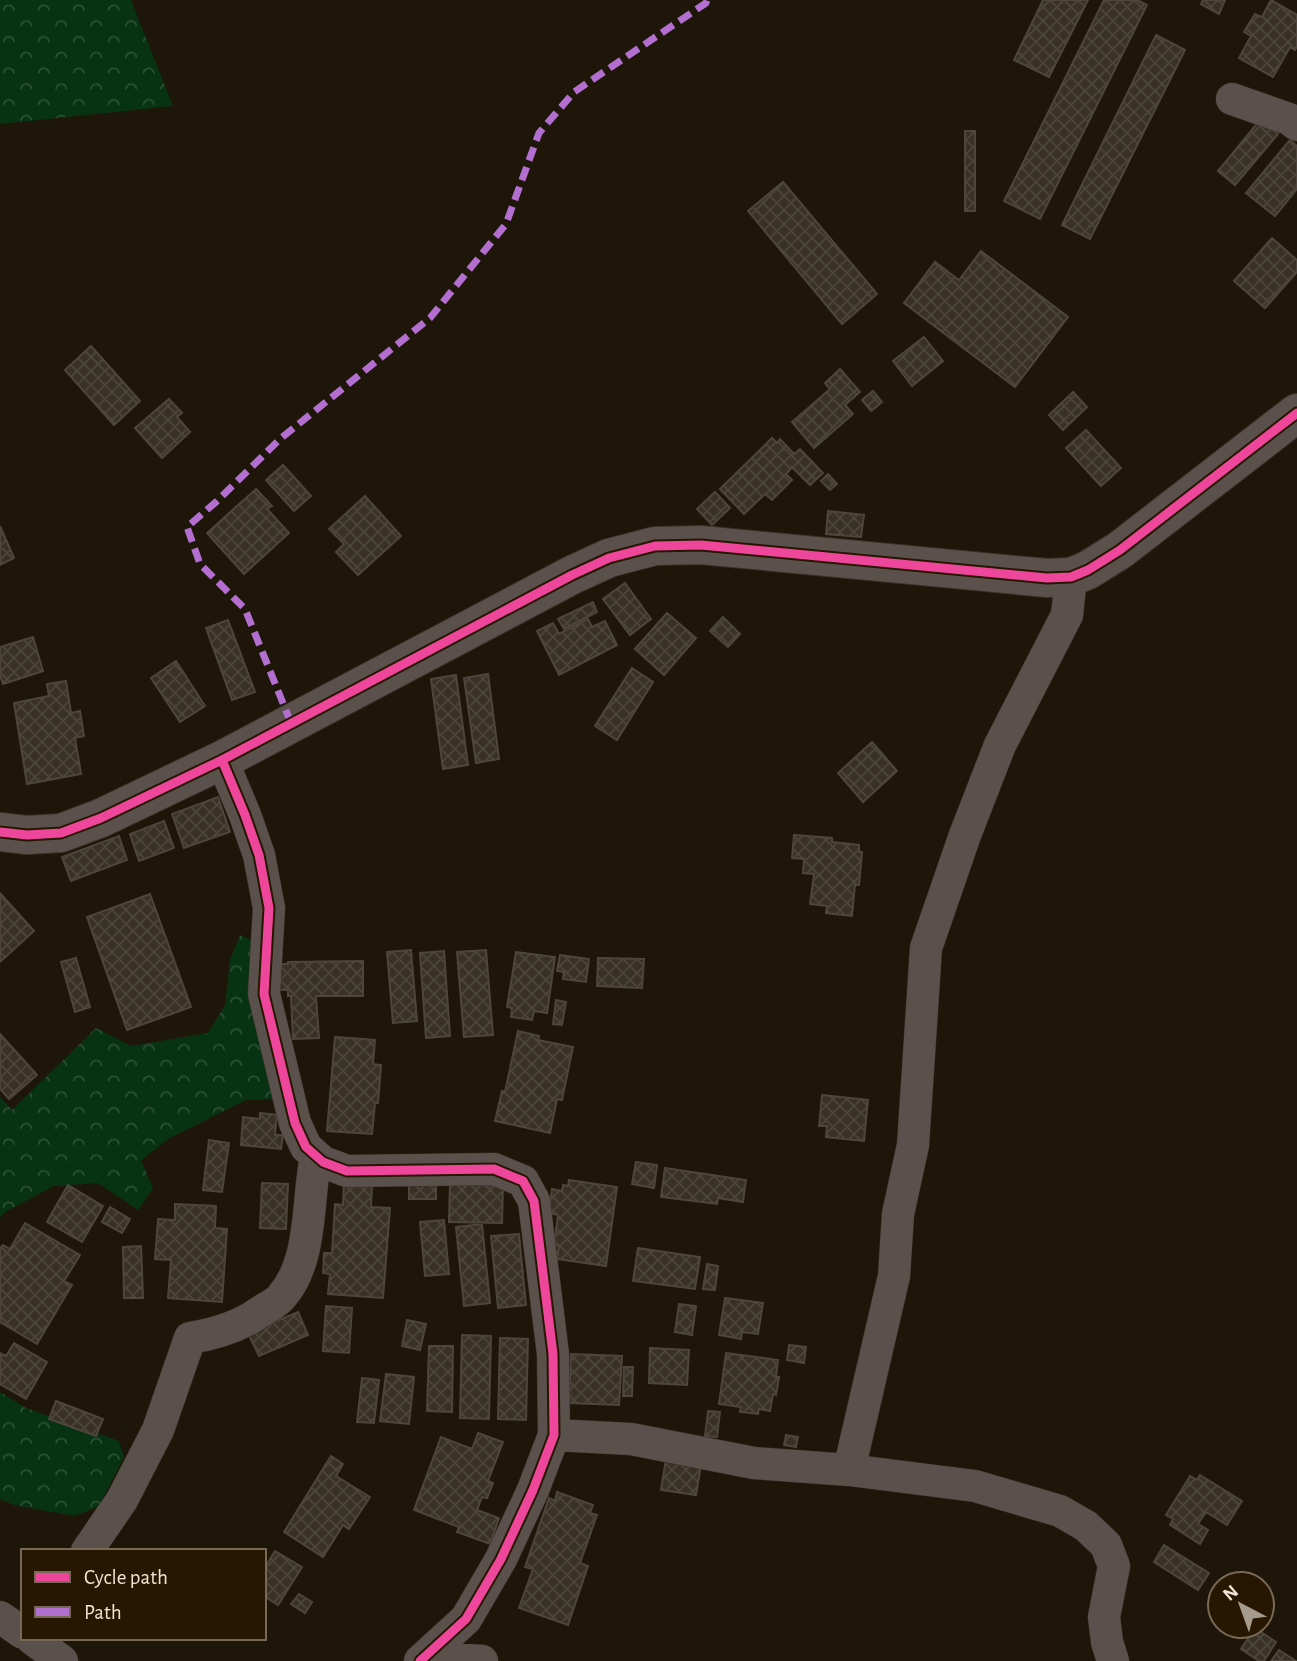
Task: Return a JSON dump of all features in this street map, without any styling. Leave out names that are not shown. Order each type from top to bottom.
[{"type":"street","points":[[1232,99],[1289,119],[1297,125]]},
{"type":"street","points":[[0,832],[27,835],[61,833],[101,818],[222,760],[572,575],[609,558],[655,546],[701,545],[1047,578],[1071,577],[1120,550],[1297,413]]},
{"type":"street","points":[[849,1470],[894,1276],[898,1214],[913,1145],[926,948],[1000,745],[1068,615],[1071,577]]},
{"type":"street","points":[[222,760],[260,855],[269,908],[264,994],[295,1123],[306,1147],[323,1161],[347,1171],[494,1169],[523,1181],[534,1201],[554,1353],[554,1435],[533,1490],[501,1559],[466,1619],[423,1659]]},
{"type":"street","points":[[88,1549],[122,1500],[158,1430],[190,1338],[215,1334],[252,1318],[281,1298],[296,1276],[303,1251],[316,1156]]},
{"type":"street","points":[[554,1435],[631,1439],[754,1463],[849,1470],[975,1486],[1060,1511],[1086,1526],[1106,1545],[1114,1566],[1104,1617],[1113,1661]]},
{"type":"street","points":[[0,1617],[21,1632]]},
{"type":"street","points":[[34,1640],[62,1661]]},
{"type":"street","points":[[423,1659],[482,1661]]},
{"type":"green space","points":[[0,0],[131,0],[173,106],[0,124]]},
{"type":"green space","points":[[240,935],[251,940],[254,986],[278,1099],[246,1100],[170,1138],[141,1160],[153,1188],[138,1210],[98,1183],[54,1186],[0,1217],[0,1097],[12,1110],[96,1028],[131,1046],[208,1033],[225,1005],[230,960]]},
{"type":"green space","points":[[0,1392],[26,1408],[119,1441],[124,1457],[99,1506],[75,1516],[14,1505],[0,1499]]},
{"type":"building","points":[[1043,0],[1088,0],[1049,77],[1014,60]]},
{"type":"building","points":[[1104,0],[1137,0],[1147,5],[1040,219],[1004,201]]},
{"type":"building","points":[[1203,0],[1225,0],[1219,14],[1201,4]]},
{"type":"building","points":[[1271,0],[1297,15],[1297,46],[1295,50],[1290,47],[1273,77],[1239,58],[1251,36],[1244,32],[1255,14],[1262,17]]},
{"type":"building","points":[[1156,35],[1185,50],[1090,239],[1062,225]]},
{"type":"building","points":[[1260,120],[1278,134],[1235,185],[1218,171]]},
{"type":"building","points":[[965,131],[975,131],[975,211],[965,211]]},
{"type":"building","points":[[1290,140],[1297,146],[1297,189],[1275,216],[1246,193]]},
{"type":"building","points":[[783,182],[877,294],[842,324],[748,211]]},
{"type":"building","points":[[1272,238],[1297,260],[1297,272],[1265,308],[1234,281]]},
{"type":"building","points":[[981,251],[1068,317],[1015,387],[904,303],[935,262],[959,280]]},
{"type":"building","points":[[924,337],[943,361],[912,386],[893,361]]},
{"type":"building","points":[[91,346],[140,401],[114,425],[65,370]]},
{"type":"building","points":[[840,369],[860,392],[845,405],[853,414],[814,448],[792,422],[830,389],[825,383]]},
{"type":"building","points":[[873,391],[882,402],[871,411],[862,400]]},
{"type":"building","points":[[1073,392],[1087,407],[1063,430],[1049,415]]},
{"type":"building","points":[[169,399],[182,413],[177,417],[190,432],[162,458],[135,428]]},
{"type":"building","points":[[1086,430],[1121,468],[1101,486],[1066,448]]},
{"type":"building","points":[[772,438],[777,443],[780,439],[794,454],[800,449],[823,473],[810,485],[792,467],[786,474],[792,480],[772,500],[765,494],[744,514],[720,489]]},
{"type":"building","points":[[283,465],[311,496],[294,511],[266,480]]},
{"type":"building","points":[[828,474],[837,484],[830,490],[821,481]]},
{"type":"building","points":[[256,489],[272,506],[267,509],[289,533],[244,574],[207,533]]},
{"type":"building","points":[[715,492],[730,508],[712,525],[697,509]]},
{"type":"building","points":[[365,496],[401,536],[358,575],[336,552],[344,544],[329,529]]},
{"type":"building","points":[[828,511],[864,515],[861,537],[826,534]]},
{"type":"building","points":[[0,526],[14,558],[0,565]]},
{"type":"building","points":[[625,583],[651,619],[630,635],[603,599]]},
{"type":"building","points":[[593,602],[597,612],[564,629],[558,619]]},
{"type":"building","points":[[667,613],[696,638],[664,675],[635,649]]},
{"type":"building","points":[[723,617],[740,634],[728,647],[710,631]]},
{"type":"building","points":[[588,619],[592,627],[605,621],[617,645],[559,675],[537,631],[553,623],[559,634]]},
{"type":"building","points":[[228,620],[255,692],[232,700],[206,628]]},
{"type":"building","points":[[33,637],[43,671],[3,684],[0,675],[0,647]]},
{"type":"building","points":[[176,661],[205,706],[180,722],[151,678]]},
{"type":"building","points":[[632,668],[653,682],[617,740],[595,726]]},
{"type":"building","points":[[488,674],[499,759],[476,763],[464,678]]},
{"type":"building","points":[[456,675],[468,765],[443,769],[431,679]]},
{"type":"building","points":[[66,681],[71,713],[80,711],[84,736],[75,738],[81,774],[27,784],[14,703],[49,696],[47,684]]},
{"type":"building","points":[[872,742],[897,771],[863,802],[838,773]]},
{"type":"building","points":[[218,797],[230,832],[184,848],[172,814]]},
{"type":"building","points":[[164,821],[174,848],[139,861],[130,834]]},
{"type":"building","points":[[794,835],[832,838],[832,842],[859,845],[859,852],[862,852],[859,885],[855,885],[852,916],[826,913],[827,906],[810,904],[814,874],[803,873],[804,859],[792,858]]},
{"type":"building","points":[[119,836],[127,860],[71,881],[62,857]]},
{"type":"building","points":[[0,893],[34,931],[0,962]]},
{"type":"building","points":[[150,894],[191,1007],[127,1030],[87,917]]},
{"type":"building","points":[[411,950],[417,1021],[393,1023],[387,952]]},
{"type":"building","points":[[486,950],[493,1035],[464,1037],[457,952]]},
{"type":"building","points":[[444,951],[450,1036],[426,1038],[420,953]]},
{"type":"building","points":[[516,952],[555,957],[547,1013],[534,1011],[532,1020],[511,1017],[512,1008],[507,1007]]},
{"type":"building","points":[[560,955],[589,959],[586,982],[563,979],[564,972],[557,971]]},
{"type":"building","points":[[76,958],[90,1007],[75,1012],[61,962]]},
{"type":"building","points":[[598,958],[644,959],[642,988],[597,986]]},
{"type":"building","points":[[363,961],[363,996],[316,996],[319,1038],[293,1039],[291,996],[288,996],[288,990],[280,990],[280,964]]},
{"type":"building","points":[[556,1000],[566,1002],[562,1025],[553,1024]]},
{"type":"building","points":[[518,1031],[539,1036],[538,1040],[573,1047],[562,1100],[557,1099],[550,1133],[495,1121],[502,1091],[505,1092]]},
{"type":"building","points":[[0,1034],[37,1075],[9,1099],[0,1089]]},
{"type":"building","points":[[335,1037],[375,1040],[373,1064],[381,1065],[372,1134],[327,1131]]},
{"type":"building","points":[[822,1095],[868,1100],[864,1141],[826,1137],[827,1126],[819,1126]]},
{"type":"building","points":[[260,1113],[277,1115],[275,1135],[283,1135],[281,1149],[241,1145],[243,1117],[260,1119]]},
{"type":"building","points":[[209,1140],[229,1143],[222,1192],[203,1190]]},
{"type":"building","points":[[636,1162],[657,1165],[654,1188],[632,1184]]},
{"type":"building","points":[[665,1168],[746,1180],[743,1202],[718,1198],[717,1204],[661,1197]]},
{"type":"building","points":[[569,1180],[617,1187],[606,1266],[557,1259],[559,1246],[554,1245],[558,1215],[549,1213],[552,1189],[562,1191],[563,1185],[568,1186]]},
{"type":"building","points":[[344,1182],[372,1184],[371,1207],[390,1208],[383,1298],[328,1294],[330,1274],[323,1273],[324,1253],[332,1253],[335,1204],[343,1205]]},
{"type":"building","points":[[262,1183],[288,1184],[286,1229],[260,1228]]},
{"type":"building","points":[[409,1183],[436,1183],[436,1199],[409,1199]]},
{"type":"building","points":[[450,1184],[503,1186],[502,1223],[449,1222]]},
{"type":"building","points":[[68,1185],[103,1206],[82,1242],[47,1222]]},
{"type":"building","points":[[175,1204],[216,1206],[215,1228],[227,1229],[222,1302],[168,1298],[171,1260],[155,1259],[158,1219],[175,1220]]},
{"type":"building","points":[[110,1207],[130,1219],[122,1233],[102,1222]]},
{"type":"building","points":[[444,1220],[449,1274],[425,1276],[420,1222]]},
{"type":"building","points":[[25,1223],[80,1255],[64,1281],[72,1285],[37,1344],[0,1322],[0,1249],[3,1245],[10,1249]]},
{"type":"building","points":[[482,1224],[490,1303],[464,1306],[456,1227]]},
{"type":"building","points":[[519,1234],[526,1305],[498,1308],[491,1236]]},
{"type":"building","points":[[141,1246],[143,1298],[124,1298],[123,1247]]},
{"type":"building","points":[[638,1248],[700,1257],[695,1289],[633,1281]]},
{"type":"building","points":[[707,1264],[718,1266],[715,1290],[703,1289]]},
{"type":"building","points":[[725,1298],[763,1303],[758,1334],[742,1332],[741,1339],[719,1335]]},
{"type":"building","points":[[679,1304],[696,1306],[692,1335],[675,1332]]},
{"type":"building","points":[[326,1306],[352,1308],[349,1353],[323,1351]]},
{"type":"building","points":[[298,1312],[308,1335],[259,1356],[248,1333]]},
{"type":"building","points":[[407,1320],[426,1324],[420,1350],[402,1346]]},
{"type":"building","points":[[462,1335],[491,1336],[489,1419],[460,1418]]},
{"type":"building","points":[[500,1338],[528,1339],[526,1420],[498,1419]]},
{"type":"building","points":[[14,1343],[47,1362],[26,1399],[0,1384],[0,1353],[6,1356]]},
{"type":"building","points":[[789,1345],[806,1347],[804,1363],[787,1360]]},
{"type":"building","points":[[429,1346],[453,1346],[452,1412],[427,1411]]},
{"type":"building","points":[[650,1348],[689,1350],[687,1385],[649,1383]]},
{"type":"building","points":[[726,1353],[778,1360],[776,1377],[779,1377],[770,1411],[759,1409],[758,1414],[740,1412],[741,1407],[719,1404]]},
{"type":"building","points":[[571,1354],[622,1356],[619,1405],[569,1403]]},
{"type":"building","points":[[624,1367],[633,1367],[632,1396],[623,1396]]},
{"type":"building","points":[[386,1374],[414,1377],[409,1424],[380,1421]]},
{"type":"building","points":[[362,1378],[379,1380],[374,1423],[357,1422]]},
{"type":"building","points":[[56,1401],[103,1419],[96,1436],[49,1419]]},
{"type":"building","points":[[708,1411],[720,1412],[717,1437],[705,1436]]},
{"type":"building","points":[[478,1433],[503,1442],[488,1481],[493,1483],[487,1498],[482,1497],[477,1510],[499,1518],[490,1544],[457,1532],[459,1527],[414,1510],[441,1437],[472,1449]]},
{"type":"building","points":[[786,1435],[798,1437],[796,1447],[784,1445]]},
{"type":"building","points":[[331,1456],[343,1464],[336,1476],[370,1497],[349,1529],[343,1525],[323,1557],[284,1532]]},
{"type":"building","points":[[666,1459],[701,1465],[696,1495],[661,1490]]},
{"type":"building","points":[[1200,1475],[1242,1501],[1227,1525],[1206,1512],[1198,1524],[1208,1530],[1200,1544],[1170,1525],[1173,1519],[1166,1515],[1190,1476],[1197,1480]]},
{"type":"building","points":[[557,1492],[593,1505],[590,1513],[597,1515],[580,1563],[588,1566],[568,1625],[519,1608],[533,1569],[525,1567],[549,1498],[555,1501]]},
{"type":"building","points":[[1164,1545],[1206,1571],[1206,1578],[1198,1590],[1154,1562]]},
{"type":"building","points":[[275,1551],[302,1567],[278,1605],[266,1597],[266,1566]]},
{"type":"building","points":[[299,1594],[312,1602],[305,1613],[291,1604]]},
{"type":"building","points":[[1247,1640],[1276,1642],[1264,1661],[1259,1661],[1241,1649]]},
{"type":"building","points":[[1279,1650],[1296,1661],[1271,1661]]},
{"type":"marked path","points":[[291,723],[245,609],[200,564],[187,527],[280,439],[430,318],[506,224],[539,133],[574,92],[707,0]]},
{"type":"cycle path","points":[[0,832],[27,835],[61,833],[101,818],[222,760],[572,575],[609,558],[655,546],[701,545],[1047,578],[1071,577],[1120,550],[1297,413]]},
{"type":"cycle path","points":[[222,760],[259,855],[269,908],[264,994],[295,1123],[306,1147],[323,1162],[347,1171],[494,1169],[523,1181],[534,1201],[553,1354],[554,1435],[533,1490],[501,1559],[466,1619],[420,1661]]}]
